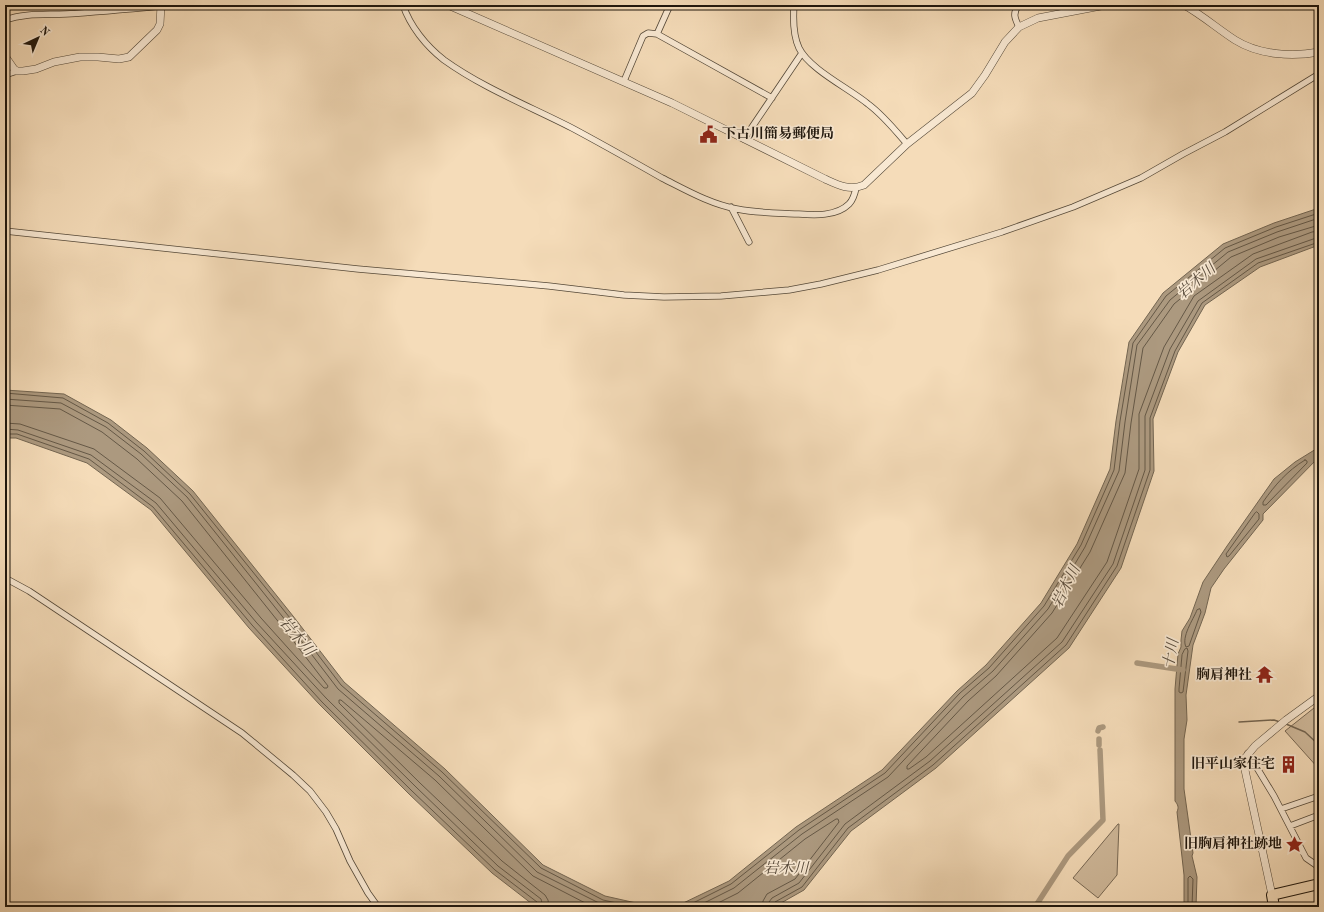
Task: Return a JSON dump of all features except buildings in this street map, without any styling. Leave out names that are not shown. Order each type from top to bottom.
[{"type":"highway","points":[[1274,907],[1272,895],[1319,884]]},
{"type":"street","points":[[5,20],[13,17],[36,14],[90,12],[161,5],[160,24],[157,30],[129,57],[119,59],[80,57],[54,62],[36,69],[17,71],[5,75]]},
{"type":"street","points":[[403,5],[413,25],[425,42],[444,59],[476,80],[572,128],[688,192],[712,202],[760,212],[811,215],[823,214],[843,209],[850,203],[856,188]]},
{"type":"street","points":[[448,5],[672,103],[841,186],[856,188],[864,185],[907,144],[972,93],[1005,42],[1019,27],[1038,18],[1106,5]]},
{"type":"street","points":[[657,34],[670,5]]},
{"type":"street","points":[[794,5],[795,35],[802,54],[829,77],[869,104],[890,124],[907,144]]},
{"type":"street","points":[[1019,5],[1016,9],[1014,18],[1019,27]]},
{"type":"street","points":[[1190,6],[1237,41],[1255,49],[1285,54],[1308,54],[1319,52]]},
{"type":"street","points":[[624,81],[643,36],[648,33],[657,34],[772,98]]},
{"type":"street","points":[[744,139],[802,54]]},
{"type":"street","points":[[5,56],[17,71]]},
{"type":"street","points":[[5,231],[358,269],[549,286],[624,295],[664,297],[721,296],[789,290],[878,270],[1002,232],[1073,207],[1141,178],[1225,132],[1319,74]]},
{"type":"street","points":[[731,207],[749,242]]},
{"type":"street","points":[[5,578],[41,599],[242,733],[293,775],[310,791],[326,812],[336,828],[357,874],[378,907]]},
{"type":"street","points":[[1272,895],[1245,770],[1245,758],[1248,753],[1286,720],[1319,696]]},
{"type":"street","points":[[1248,753],[1281,809],[1306,858],[1319,867]]},
{"type":"street","points":[[1281,809],[1319,796]]},
{"type":"street","points":[[1290,826],[1319,815]]},
{"type":"shaded area","points":[[1319,704],[1319,769],[1285,731]]},
{"type":"shaded area","points":[[1118,824],[1117,875],[1098,898],[1073,878]]},
{"type":"water","name":"岩木川","points":[[1319,208],[1319,245],[1260,267],[1205,305],[1178,352],[1153,419],[1154,471],[1121,568],[1069,648],[936,768],[851,831],[804,890],[774,907],[675,907],[729,881],[796,827],[882,770],[957,691],[986,665],[1041,603],[1077,544],[1110,469],[1129,342],[1163,293],[1223,244],[1274,223]]},
{"type":"water","name":"岩木川","points":[[5,390],[64,394],[111,420],[147,448],[193,491],[344,682],[445,769],[543,865],[605,896],[654,907],[536,907],[492,873],[409,794],[319,704],[249,628],[151,510],[87,463],[16,438],[5,438]]},
{"type":"water","name":"十川","points":[[1319,445],[1319,457],[1263,514],[1263,520],[1224,569],[1211,588],[1205,613],[1193,645],[1186,695],[1187,720],[1184,739],[1184,789],[1193,853],[1192,856],[1197,877],[1196,907],[1184,907],[1184,875],[1177,812],[1178,807],[1175,801],[1175,689],[1178,654],[1181,647],[1182,631],[1190,618],[1203,582],[1274,479],[1295,462],[1316,449]]},
{"type":"waterway","points":[[1137,663],[1183,670]]},
{"type":"waterway","points":[[1239,722],[1274,720],[1280,722]]},
{"type":"waterway","points":[[1286,724],[1305,732],[1319,745]]},
{"type":"waterway","points":[[1098,731],[1099,728],[1103,727]]},
{"type":"waterway","points":[[1099,739],[1099,745]]},
{"type":"waterway","points":[[1035,907],[1068,856],[1103,820],[1100,750]]},
{"type":"place","name":"下古川簡易郵便局","points":[[709,134]]},
{"type":"place","name":"胸肩神社","points":[[1265,675]]},
{"type":"place","name":"旧平山家住宅","points":[[1288,764]]},
{"type":"place","name":"旧胸肩神社跡地","points":[[1295,844]]}]
